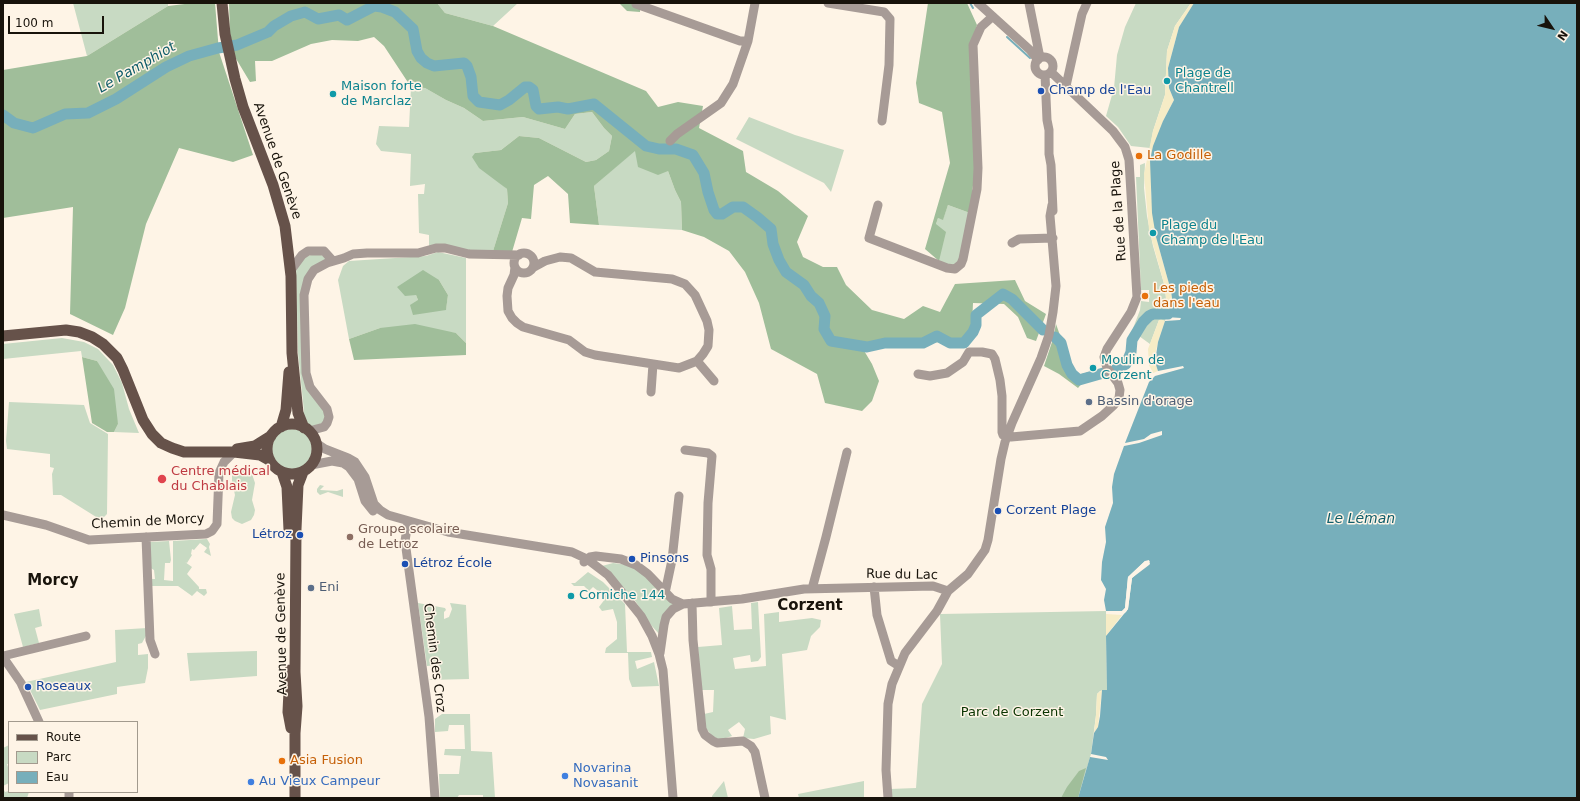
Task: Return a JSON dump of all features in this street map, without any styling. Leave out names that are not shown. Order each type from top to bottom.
[{"type":"main road","name":"Avenue de Genève","points":[[223,7],[227,45],[235,79],[281,211],[288,243],[291,270],[292,354],[298,412],[307,429]]},
{"type":"main road","points":[[3,336],[66,330],[79,332],[92,337],[108,348],[117,358],[143,420],[158,440],[170,448],[184,452],[229,452],[260,455],[269,460]]},
{"type":"main road","name":"Avenue de Genève","points":[[281,427],[286,410],[287,386],[292,354]]},
{"type":"main road","points":[[229,452],[255,446],[271,436],[281,427],[293,424],[307,429],[316,444],[316,457],[307,468],[290,474],[282,472],[273,466],[269,460],[267,448],[271,436]]},
{"type":"main road","name":"Avenue de Genève","points":[[295,798],[295,733],[293,692],[295,672],[296,529],[298,485],[307,468]]},
{"type":"main road","name":"Avenue de Genève","points":[[282,472],[287,489],[290,543],[290,669],[293,692]]},
{"type":"main road","name":"Avenue de Genève","points":[[290,798],[291,728],[293,704]]},
{"type":"street","points":[[670,141],[677,134],[721,103],[733,84],[748,41],[755,3]]},
{"type":"street","points":[[828,3],[884,12],[890,19],[889,65],[882,121]]},
{"type":"street","points":[[978,3],[1039,59]]},
{"type":"street","points":[[1029,3],[1039,59]]},
{"type":"street","points":[[1066,86],[1082,14],[1087,3]]},
{"type":"street","points":[[636,4],[740,41],[748,41]]},
{"type":"street","points":[[878,204],[869,238],[947,268],[955,269],[961,264],[977,189],[978,168],[972,45],[981,27],[992,17]]},
{"type":"street","points":[[1046,58],[1051,62],[1052,67],[1048,73],[1039,74],[1036,70],[1035,64],[1039,59],[1046,58]]},
{"type":"street","name":"Rue de la Plage","points":[[1007,436],[1015,437],[1076,432],[1088,427],[1108,411],[1119,398],[1120,390],[1118,383],[1104,361],[1104,354],[1131,312],[1137,294],[1130,165],[1127,151],[1117,136],[1066,86],[1048,73]]},
{"type":"street","name":"Rue du Lac","points":[[687,604],[752,598],[790,590],[936,586],[948,591],[968,574],[985,550],[989,535],[1001,459],[1007,436],[1039,363],[1053,316],[1057,266],[1052,238],[1054,226],[1051,191],[1050,130],[1047,120],[1048,73]]},
{"type":"street","points":[[1012,242],[1019,240],[1052,238]]},
{"type":"street","points":[[307,429],[324,427],[329,417],[327,409],[310,387],[306,378],[304,290],[308,279],[314,270],[320,265],[353,254],[418,253],[436,248],[445,248],[469,254],[506,256],[526,253],[532,257],[545,261]]},
{"type":"street","points":[[291,270],[302,255],[308,251],[324,251],[333,261]]},
{"type":"street","points":[[511,281],[523,273],[530,272],[534,267],[545,261],[560,257],[571,258],[596,272],[672,279],[685,284],[696,295],[709,330],[708,346],[697,361],[679,368],[585,352],[569,340],[529,329],[517,323],[508,311],[508,288],[516,258],[519,255]]},
{"type":"street","points":[[506,256],[515,265],[517,271],[523,273]]},
{"type":"street","points":[[532,257],[534,260],[534,267]]},
{"type":"street","points":[[918,374],[930,376],[947,373],[963,362],[969,352],[992,354],[995,359],[1000,380],[1002,396],[1002,432],[1007,436]]},
{"type":"street","points":[[697,361],[714,381]]},
{"type":"street","points":[[651,392],[652,364]]},
{"type":"street","points":[[316,444],[352,460],[361,469],[364,485],[364,497],[382,518],[448,532],[556,551],[572,552],[591,562],[608,575],[646,623],[659,654],[663,670],[673,798]]},
{"type":"street","points":[[685,450],[708,453],[712,456],[708,503],[707,556],[712,569],[711,602]]},
{"type":"street","name":"Chemin de Morcy","points":[[3,515],[46,525],[88,540],[204,535],[215,528],[218,520],[219,473],[229,452]]},
{"type":"street","points":[[812,589],[847,452]]},
{"type":"street","points":[[307,468],[328,461],[343,463],[354,472],[364,485]]},
{"type":"street","points":[[665,593],[672,560],[679,496]]},
{"type":"street","name":"Chemin des Croz","points":[[408,524],[405,541],[429,717],[435,798]]},
{"type":"street","points":[[146,537],[150,640],[155,654]]},
{"type":"street","points":[[591,562],[621,559],[640,567],[665,593],[676,602],[687,604]]},
{"type":"street","points":[[874,587],[876,613],[891,662],[899,666]]},
{"type":"street","points":[[888,798],[886,770],[888,704],[892,684],[899,666],[914,641],[937,611],[948,591]]},
{"type":"street","points":[[659,654],[666,617],[673,609],[687,604]]},
{"type":"street","points":[[687,604],[693,640],[702,729],[705,735],[713,741],[743,741],[752,746],[755,752],[765,798]]},
{"type":"street","points":[[40,721],[21,683],[3,656],[86,636]]},
{"type":"green space","points":[[73,3],[168,3],[168,6],[87,56]]},
{"type":"green space","points":[[193,3],[215,3],[219,52],[253,155],[233,162],[179,148],[146,224],[125,308],[113,335],[70,314],[73,207],[3,218],[3,70],[87,56],[168,6]]},
{"type":"green space","points":[[229,3],[437,3],[445,13],[493,26],[646,91],[658,107],[678,102],[703,106],[699,128],[743,151],[746,172],[778,191],[808,216],[797,242],[803,257],[823,267],[837,267],[846,285],[872,310],[904,319],[923,306],[940,312],[955,284],[1015,280],[1025,301],[1046,314],[1036,341],[1027,338],[1018,317],[1004,304],[973,303],[972,325],[962,340],[863,349],[872,364],[879,381],[872,401],[862,411],[825,403],[817,374],[771,349],[759,303],[745,272],[729,251],[704,237],[682,230],[681,202],[668,171],[658,175],[638,167],[635,151],[594,186],[599,225],[570,223],[568,194],[548,176],[534,185],[531,219],[522,218],[512,252],[493,251],[508,203],[507,189],[479,168],[472,157],[475,153],[501,150],[519,136],[539,138],[586,162],[596,160],[609,151],[612,136],[592,112],[575,114],[565,129],[523,117],[483,121],[464,108],[425,88],[411,87],[384,46],[374,37],[358,41],[332,40],[311,44],[272,61],[255,61],[256,81],[250,82],[235,57],[230,33]]},
{"type":"green space","points":[[437,3],[518,3],[493,26],[445,13]]},
{"type":"green space","points":[[619,3],[640,3],[640,12],[627,11]]},
{"type":"green space","points":[[928,3],[967,3],[977,25],[971,46],[975,167],[970,213],[948,205],[943,220],[938,218],[936,224],[946,232],[939,261],[925,249],[950,163],[942,112],[919,103],[916,83]]},
{"type":"green space","points":[[1136,3],[1191,3],[1175,26],[1167,51],[1165,95],[1153,131],[1150,148],[1131,146],[1118,127],[1106,116],[1114,88],[1117,55],[1125,27]]},
{"type":"green space","points":[[411,87],[425,88],[464,108],[483,121],[523,117],[565,129],[575,114],[592,112],[612,136],[609,151],[596,160],[586,162],[539,138],[519,136],[501,150],[475,153],[498,181],[507,189],[508,203],[493,251],[429,246],[429,235],[419,233],[418,194],[424,194],[425,184],[410,186],[411,154],[381,151],[376,144],[379,126],[409,127]]},
{"type":"green space","points":[[749,117],[795,135],[844,150],[831,192],[824,183],[736,139]]},
{"type":"green space","points":[[635,150],[668,171],[681,202],[682,230],[599,225],[594,186]]},
{"type":"green space","points":[[1145,163],[1144,188],[1147,216],[1153,246],[1165,287],[1167,311],[1165,321],[1159,320],[1150,344],[1132,331],[1140,310],[1141,301],[1149,302],[1149,290],[1141,290],[1136,177],[1140,177],[1140,165]]},
{"type":"green space","points":[[948,205],[970,213],[958,263],[953,266],[939,261],[936,224],[938,218],[943,219]]},
{"type":"green space","points":[[438,252],[466,258],[466,343],[456,333],[380,328],[349,339],[338,280],[343,266],[349,261],[426,256]],"holes":[[[439,280],[448,295],[446,309],[418,300],[416,295]]]},
{"type":"green space","points":[[319,254],[328,258],[306,277],[304,377],[326,411],[326,422],[311,427],[301,415],[304,411],[298,353],[296,267],[305,256]]},
{"type":"green space","points":[[423,270],[439,280],[448,295],[446,310],[413,315],[410,305],[418,300],[416,295],[405,296],[397,287]]},
{"type":"green space","points":[[415,324],[456,333],[466,343],[466,355],[354,360],[349,339],[380,328]]},
{"type":"green space","points":[[1056,324],[1069,361],[1077,375],[1106,368],[1111,374],[1084,381],[1078,388],[1059,374],[1044,366],[1053,339]]},
{"type":"green space","points":[[62,338],[84,342],[98,349],[113,365],[122,383],[129,409],[139,433],[114,432],[118,424],[97,361],[82,357],[81,351],[3,359],[3,344]]},
{"type":"green space","points":[[82,357],[97,361],[114,389],[118,424],[114,432],[107,432],[92,423]]},
{"type":"green space","points":[[9,402],[84,405],[90,423],[108,434],[107,514],[101,520],[61,495],[53,495],[52,474],[54,468],[50,467],[50,454],[7,449],[6,441]]},
{"type":"green space","points":[[296,429],[303,432],[309,438],[312,449],[311,457],[303,466],[296,469],[288,469],[281,466],[273,457],[272,445],[275,438],[284,430]]},
{"type":"green space","points":[[241,468],[252,474],[255,483],[252,500],[255,510],[254,515],[251,520],[242,524],[232,518],[231,512],[235,495],[232,474]]},
{"type":"green space","points":[[320,485],[324,486],[320,490],[337,491],[343,489],[343,497],[328,492],[320,495],[317,492],[317,489]]},
{"type":"green space","points":[[207,539],[210,544],[209,547],[211,556],[204,552],[207,548],[200,543],[194,550],[192,549],[192,555],[187,563],[185,562],[192,567],[187,574],[199,587],[199,589],[206,589],[207,593],[204,596],[197,591],[192,596],[178,586],[151,586],[150,579],[155,579],[154,570],[149,567],[150,542],[169,541],[171,560],[170,563],[165,563],[164,580],[173,581],[173,541]]},
{"type":"green space","points":[[613,563],[629,565],[643,573],[675,605],[659,634],[651,625],[634,599],[602,566]]},
{"type":"green space","points":[[588,572],[603,582],[625,604],[627,652],[651,652],[652,657],[635,661],[637,669],[654,662],[659,686],[632,687],[629,679],[628,653],[605,653],[606,648],[617,639],[617,622],[613,609],[602,611],[599,607],[605,599],[603,595],[593,587],[589,591],[584,586],[574,586],[571,583],[575,583]]},
{"type":"green space","points":[[758,602],[761,657],[758,661],[751,662],[750,655],[733,658],[735,669],[766,666],[764,614],[779,612],[779,622],[812,618],[821,620],[820,627],[811,636],[807,650],[782,654],[786,720],[770,716],[771,734],[754,739],[743,738],[745,729],[739,722],[728,730],[732,736],[720,740],[712,736],[705,727],[704,714],[713,712],[714,690],[701,690],[698,647],[722,645],[719,608],[732,606],[734,630],[752,629],[751,603]]},
{"type":"green space","points":[[418,603],[445,608],[444,619],[449,617],[452,609],[450,603],[466,605],[469,679],[429,680],[434,678],[437,665],[427,666]]},
{"type":"green space","points":[[39,609],[42,626],[35,628],[39,643],[23,647],[14,614]]},
{"type":"green space","name":"Parc de Corzent","points":[[1106,611],[1107,690],[1100,691],[1097,694],[1091,754],[1078,798],[890,798],[890,789],[916,788],[922,704],[942,664],[940,614]]},
{"type":"green space","points":[[147,628],[147,634],[142,643],[138,644],[138,655],[148,654],[148,668],[145,683],[117,687],[117,694],[40,710],[26,682],[116,662],[115,630]]},
{"type":"green space","points":[[257,651],[257,676],[190,681],[187,653]]},
{"type":"green space","points":[[442,714],[470,714],[471,751],[492,752],[495,798],[483,798],[483,795],[459,795],[457,798],[440,798],[439,774],[459,774],[461,756],[444,755],[445,749],[465,749],[464,725],[449,725],[448,731],[435,732],[435,719]]},
{"type":"green space","points":[[8,746],[8,784],[3,786],[3,748]]},
{"type":"green space","points":[[1086,768],[1078,798],[1061,798],[1079,771]]},
{"type":"green space","points":[[724,781],[728,798],[712,798],[712,796]]},
{"type":"green space","points":[[864,781],[864,798],[799,798],[798,794]]},
{"type":"green space","points":[[3,788],[5,792],[8,791],[8,793],[29,793],[27,798],[3,798]]},
{"type":"sand","points":[[1191,3],[1194,3],[1179,27],[1168,68],[1169,88],[1174,100],[1163,121],[1151,193],[1156,237],[1172,298],[1169,311],[1167,311],[1165,287],[1149,230],[1144,174],[1153,131],[1165,95],[1167,51],[1175,26]]},
{"type":"sand","points":[[1161,319],[1165,321],[1155,355],[1155,362],[1158,371],[1153,373],[1149,365],[1148,349],[1159,320]]},
{"type":"sand","points":[[1106,614],[1122,615],[1106,636]]},
{"type":"sand","points":[[1102,690],[1098,727],[1094,733],[1097,694]]},
{"type":"water","name":"Le Léman","points":[[1194,3],[1577,3],[1577,798],[1078,798],[1090,757],[1108,760],[1106,757],[1091,754],[1094,733],[1098,727],[1100,716],[1102,690],[1107,690],[1106,636],[1128,609],[1132,578],[1150,561],[1145,561],[1128,577],[1125,608],[1122,611],[1106,611],[1104,600],[1106,589],[1101,580],[1102,562],[1106,542],[1105,527],[1113,503],[1112,487],[1114,474],[1124,446],[1139,443],[1162,435],[1162,431],[1151,434],[1144,439],[1125,443],[1149,382],[1155,376],[1184,368],[1183,366],[1158,371],[1155,362],[1158,342],[1165,321],[1180,320],[1181,318],[1166,317],[1172,298],[1156,237],[1152,213],[1150,160],[1153,146],[1163,121],[1174,100],[1169,88],[1168,68],[1179,27]]},
{"type":"pier","points":[[1149,560],[1150,564],[1132,578],[1128,609],[1126,612],[1122,615],[1120,615],[1121,613],[1106,613],[1106,611],[1122,611],[1125,608],[1128,577],[1145,561]]},
{"type":"waterway","points":[[970,3],[973,8]]},
{"type":"waterway","name":"Le Pamphiot","points":[[3,115],[14,123],[33,128],[65,114],[88,113],[116,99],[166,67],[189,56],[218,48],[237,45],[268,32],[274,26],[291,16],[305,12],[318,19],[339,15],[347,20],[374,6],[382,7],[395,12],[413,29],[417,51],[421,58],[427,63],[434,66],[464,63],[467,66],[471,77],[473,96],[479,102],[500,105],[509,100],[525,87],[529,87],[533,90],[536,106],[539,109],[558,107],[568,109],[594,104],[646,146],[659,149],[676,149],[693,155],[704,173],[708,192],[714,210],[717,214],[722,214],[733,207],[743,207],[771,229],[773,244],[779,260],[786,272],[804,285],[811,296],[819,303],[825,316],[824,329],[831,341],[867,347],[885,343],[923,343],[937,336],[950,343],[964,343],[973,332],[976,325],[976,315],[1003,294],[1012,299],[1043,330]]},
{"type":"waterway","points":[[1007,37],[1030,58]]},
{"type":"waterway","name":"Le Pamphiot","points":[[1116,369],[1126,364],[1131,352],[1132,340],[1143,322],[1153,314],[1168,314]]},
{"type":"waterway","name":"Le Pamphiot","points":[[1055,337],[1061,343],[1067,365],[1072,374],[1079,380],[1107,372]]},
{"type":"place","name":"Plage de Chantrell","points":[[1167,81]]},
{"type":"place","name":"Champ de l'Eau","points":[[1041,91]]},
{"type":"place","name":"Maison forte de Marclaz","points":[[333,94]]},
{"type":"place","name":"La Godille","points":[[1139,156]]},
{"type":"place","name":"Plage du Champ de l'Eau","points":[[1153,233]]},
{"type":"place","name":"Les pieds dans l'eau","points":[[1145,296]]},
{"type":"place","name":"Moulin de Corzent","points":[[1093,368]]},
{"type":"place","name":"Bassin d'orage","points":[[1089,402]]},
{"type":"place","name":"Centre médical du Chablais","points":[[162,479]]},
{"type":"place","name":"Corzent Plage","points":[[998,511]]},
{"type":"place","name":"Létroz","points":[[300,535]]},
{"type":"place","name":"Groupe scolaire de Letroz","points":[[350,537]]},
{"type":"place","name":"Pinsons","points":[[632,559]]},
{"type":"place","name":"Létroz École","points":[[405,564]]},
{"type":"place","name":"Eni","points":[[311,588]]},
{"type":"place","name":"Corniche 144","points":[[571,596]]},
{"type":"place","name":"Roseaux","points":[[28,687]]},
{"type":"place","name":"Asia Fusion","points":[[282,761]]},
{"type":"place","name":"Novarina Novasanit","points":[[565,776]]},
{"type":"place","name":"Au Vieux Campeur","points":[[251,782]]},
{"type":"district","name":"Morcy","points":[[53,581]]},
{"type":"district","name":"Corzent","points":[[810,606]]}]
